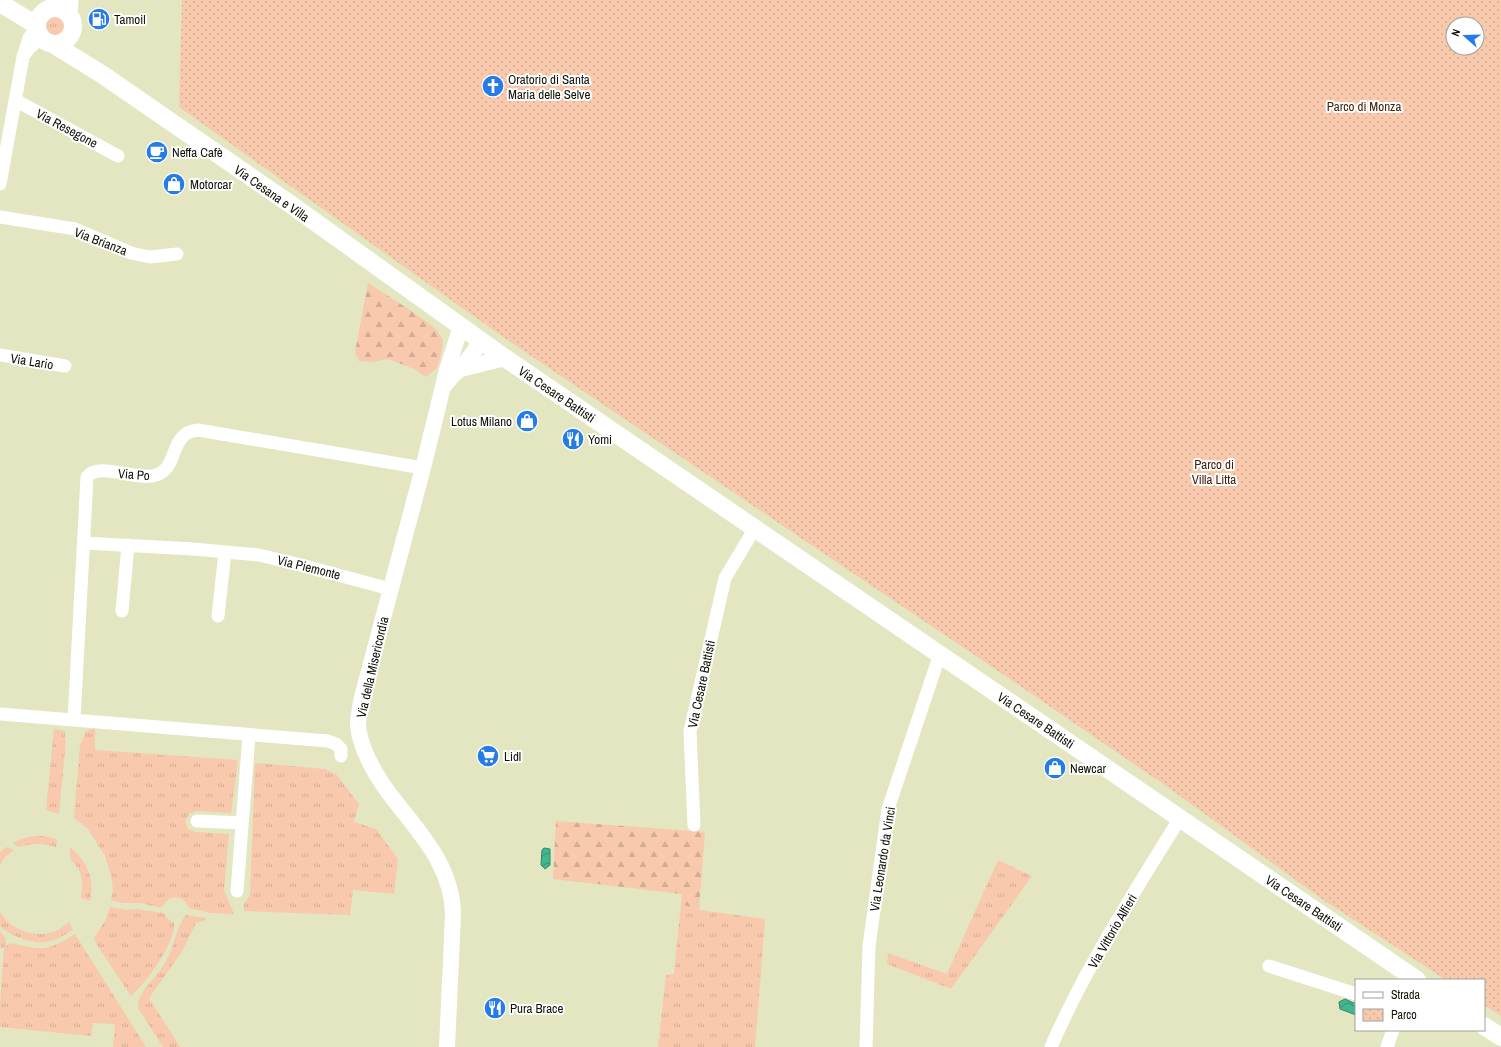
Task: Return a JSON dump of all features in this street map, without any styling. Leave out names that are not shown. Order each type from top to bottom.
[{"type":"main road","name":"Via Cesana e Villa","points":[[3,4],[28,20],[55,23],[103,75],[290,204],[420,298]]},
{"type":"main road","name":"Via Cesare Battisti","points":[[420,298],[505,358],[1416,979]]},
{"type":"main road","points":[[1485,1027],[1501,1037]]},
{"type":"street","points":[[0,184],[23,57],[28,38],[55,23],[72,0]]},
{"type":"street","name":"Via Resegone","points":[[15,100],[118,156]]},
{"type":"street","name":"Via Brianza","points":[[0,217],[75,229],[131,253],[150,257],[177,254]]},
{"type":"street","name":"Via della Misericordia","points":[[447,1047],[453,902],[447,876],[433,851],[375,774],[362,744],[358,725],[361,701],[452,349],[461,326]]},
{"type":"street","name":"Via della Misericordia","points":[[462,369],[480,340]]},
{"type":"street","name":"Via Lario","points":[[0,355],[65,366]]},
{"type":"street","name":"Via della Misericordia","points":[[442,388],[455,373],[462,369],[505,358]]},
{"type":"street","name":"Via Po","points":[[74,720],[87,477],[90,473],[110,472],[139,476],[157,475],[163,472],[169,465],[182,436],[190,431],[198,430],[422,468]]},
{"type":"street","name":"Via Cesare Battisti","points":[[694,824],[690,731],[725,578],[755,528]]},
{"type":"street","name":"Via Piemonte","points":[[84,543],[259,555],[390,589]]},
{"type":"street","points":[[122,611],[128,545]]},
{"type":"street","points":[[218,616],[225,552]]},
{"type":"street","name":"Via Leonardo da Vinci","points":[[866,1047],[869,946],[888,809],[940,654]]},
{"type":"street","points":[[0,714],[328,741],[336,744],[341,749],[341,756]]},
{"type":"street","points":[[237,891],[249,735]]},
{"type":"street","name":"Via Vittorio Alfieri","points":[[1051,1047],[1099,950],[1180,818]]},
{"type":"street","points":[[197,821],[242,823]]},
{"type":"street","points":[[1269,966],[1355,994]]},
{"type":"street","points":[[1387,1047],[1393,1031]]},
{"type":"green space","name":"Parco di Villa Litta","points":[[182,0],[1501,0],[1501,1016],[1485,1006],[1485,979],[1444,979],[1322,899],[1169,788],[506,339],[179,107]]},
{"type":"green space","points":[[54,16],[61,19],[64,26],[61,33],[54,36],[47,33],[44,26],[47,19]]},
{"type":"green space","points":[[368,283],[436,329],[443,340],[437,368],[426,377],[414,369],[388,359],[372,362],[359,361],[355,352]]},
{"type":"green space","points":[[95,728],[95,750],[238,760],[231,813],[197,811],[189,814],[185,821],[188,829],[196,832],[229,834],[224,890],[234,914],[211,913],[189,908],[183,900],[175,897],[169,899],[161,908],[141,903],[122,903],[111,900],[113,890],[111,875],[105,856],[88,829],[74,818],[80,745],[86,731]]},
{"type":"green space","points":[[54,729],[65,731],[66,741],[59,814],[46,810]]},
{"type":"green space","points":[[255,763],[325,769],[336,774],[359,804],[354,822],[376,829],[398,859],[394,894],[353,890],[350,915],[244,911],[244,904],[250,895]]},
{"type":"green space","points":[[556,821],[705,832],[699,910],[681,904],[682,894],[553,879]]},
{"type":"green space","points":[[34,836],[44,836],[57,839],[56,847],[37,844],[18,847],[13,843],[21,839]]},
{"type":"green space","points":[[7,847],[14,850],[4,858],[0,866],[0,852]]},
{"type":"green space","points":[[70,847],[81,858],[88,871],[91,885],[90,901],[81,898],[81,875],[70,857]]},
{"type":"green space","points":[[998,860],[1032,876],[951,989],[887,964],[888,953],[947,974]]},
{"type":"green space","points":[[681,904],[699,910],[765,919],[755,1047],[658,1047],[666,975],[674,974]]},
{"type":"green space","points":[[110,907],[126,910],[136,909],[164,913],[167,918],[174,923],[170,941],[159,962],[131,996],[97,945],[94,938],[105,921]]},
{"type":"green space","points":[[0,912],[11,924],[25,932],[32,934],[56,931],[69,922],[73,930],[57,939],[47,942],[35,942],[15,936],[4,930],[0,926]]},
{"type":"green space","points":[[186,915],[206,918],[206,920],[196,923],[181,953],[149,998],[180,1047],[163,1047],[138,1008],[138,1003],[142,993],[167,960],[180,924]]},
{"type":"green space","points":[[0,931],[6,939],[5,947],[10,943],[37,948],[51,947],[75,934],[146,1047],[113,1047],[115,1024],[93,1023],[91,1036],[0,1027],[4,948],[0,948]]},
{"type":"water","points":[[544,848],[550,849],[550,865],[545,869],[541,865],[542,850]]},
{"type":"water","points":[[1345,999],[1355,1004],[1355,1015],[1340,1009],[1339,1002]]},
{"type":"place","name":"Tamoil","points":[[99,19]]},
{"type":"place","name":"Oratorio di Santa Maria delle Selve","points":[[493,86]]},
{"type":"place","name":"Neffa Cafè","points":[[157,152]]},
{"type":"place","name":"Motorcar","points":[[174,184]]},
{"type":"place","name":"Lotus Milano","points":[[527,421]]},
{"type":"place","name":"Yomi","points":[[573,439]]},
{"type":"place","name":"Lidl","points":[[488,756]]},
{"type":"place","name":"Newcar","points":[[1055,768]]},
{"type":"place","name":"Pura Brace","points":[[495,1008]]},
{"type":"park label","name":"Parco di Monza","points":[[1364,106]]}]
